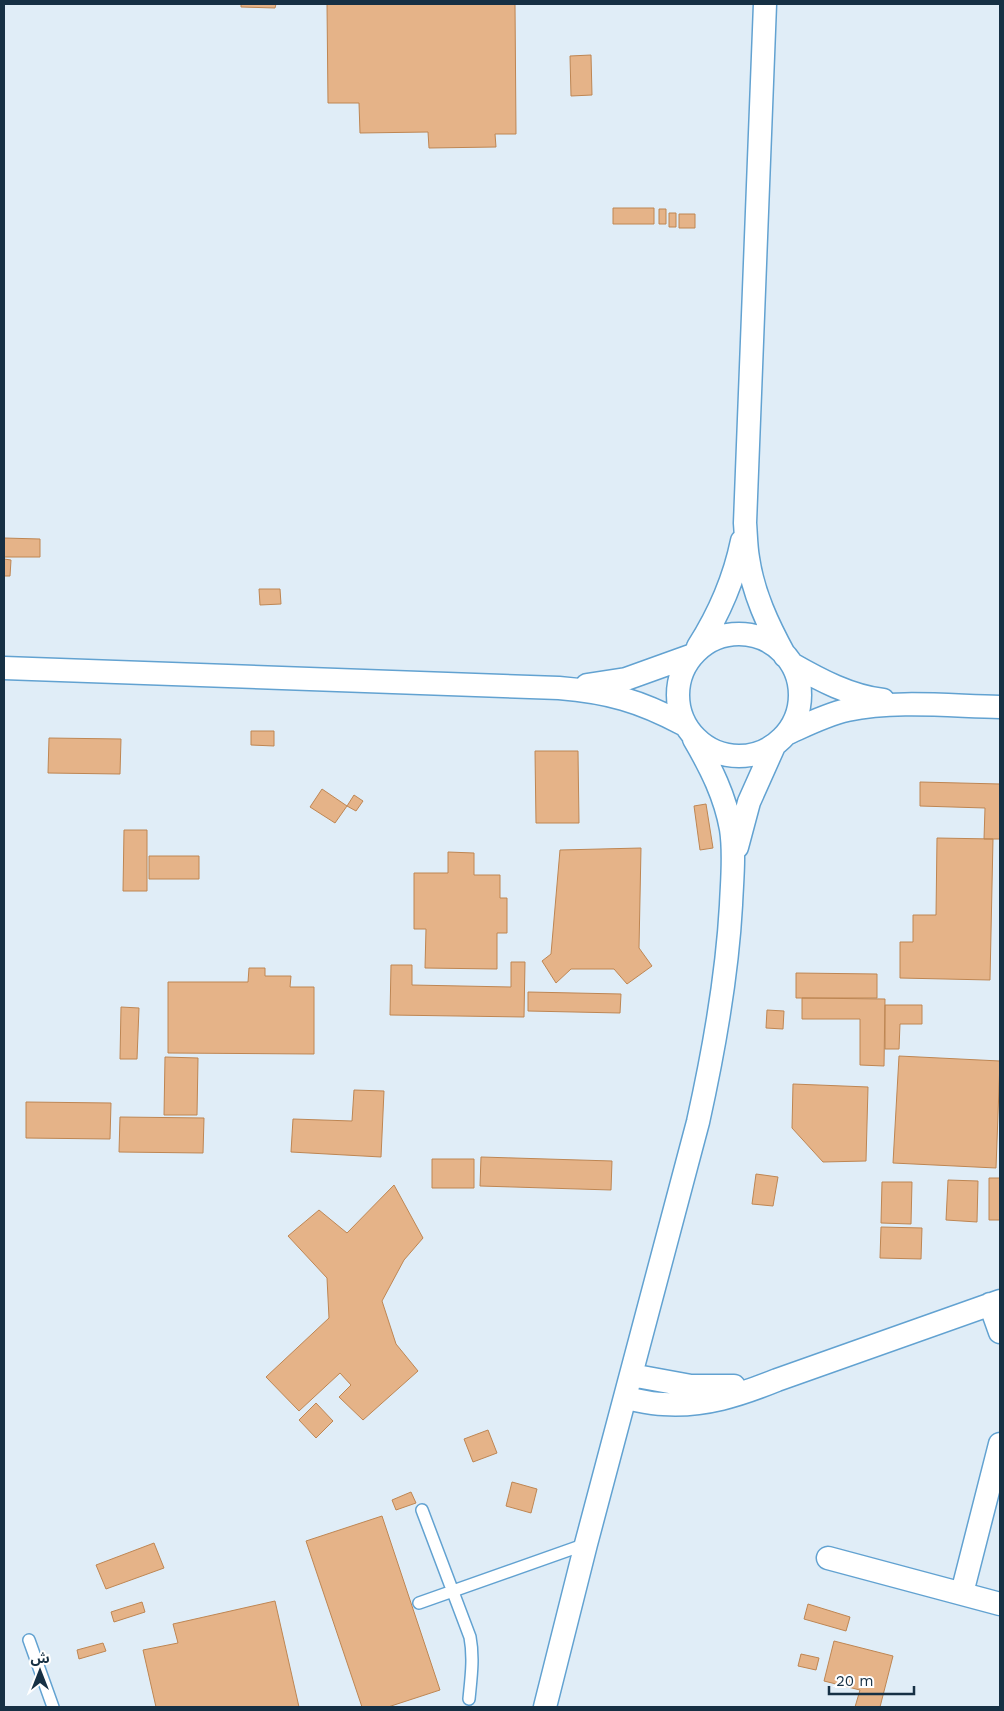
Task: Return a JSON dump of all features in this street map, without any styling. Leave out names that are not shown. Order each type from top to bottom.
[{"type":"street","points":[[733,862],[749,802],[780,740],[796,718],[800,700],[799,681],[789,659],[768,625],[756,592],[748,558],[745,523],[765,4]]},
{"type":"street","points":[[545,1707],[586,1544],[698,1122],[712,1058],[730,928],[733,862],[731,830],[723,798],[711,767],[689,731],[677,701],[679,677],[714,621],[729,590],[739,557],[745,523]]},
{"type":"street","points":[[559,688],[593,685],[626,678],[693,653],[712,639],[732,634],[752,635],[770,642],[789,659],[819,679],[848,691],[878,700],[909,704]]},
{"type":"street","points":[[4,668],[559,688],[592,691],[624,698],[654,708],[689,731],[712,751],[733,756],[754,754],[815,720],[845,710],[877,705],[909,704],[1000,707]]},
{"type":"street","points":[[625,1398],[662,1404],[692,1404],[721,1400],[995,1302],[1000,1332]]},
{"type":"street","points":[[631,1375],[691,1386],[720,1387],[749,1385],[777,1380]]},
{"type":"street","points":[[962,1593],[1000,1444]]},
{"type":"street","points":[[828,1558],[1000,1604]]},
{"type":"lane","points":[[422,1510],[470,1637],[472,1649],[469,1699]]},
{"type":"lane","points":[[419,1603],[586,1544]]},
{"type":"lane","points":[[29,1640],[53,1707]]},
{"type":"building","points":[[241,4],[276,4],[275,8],[241,7]]},
{"type":"building","points":[[327,4],[515,4],[516,134],[495,134],[496,147],[429,148],[428,132],[360,133],[359,103],[328,103]]},
{"type":"building","points":[[591,55],[592,95],[571,96],[570,56]]},
{"type":"building","points":[[613,208],[654,208],[654,224],[613,224]]},
{"type":"building","points":[[659,209],[666,209],[666,224],[659,224]]},
{"type":"building","points":[[669,213],[676,213],[676,227],[669,227]]},
{"type":"building","points":[[679,214],[695,214],[695,228],[679,228]]},
{"type":"building","points":[[4,538],[40,539],[40,557],[4,557]]},
{"type":"building","points":[[4,559],[11,560],[10,576],[4,576]]},
{"type":"building","points":[[259,589],[280,589],[281,604],[260,605]]},
{"type":"building","points":[[251,731],[274,731],[274,746],[251,745]]},
{"type":"building","points":[[49,738],[121,739],[120,774],[48,773]]},
{"type":"building","points":[[535,751],[578,751],[579,823],[536,823]]},
{"type":"building","points":[[920,782],[1000,784],[1000,839],[984,839],[985,808],[920,806]]},
{"type":"building","points":[[322,789],[347,806],[335,823],[310,807]]},
{"type":"building","points":[[354,795],[363,801],[356,811],[347,806]]},
{"type":"building","points":[[706,804],[713,848],[700,850],[694,806]]},
{"type":"building","points":[[124,830],[147,830],[147,891],[123,891]]},
{"type":"building","points":[[937,838],[993,839],[990,980],[900,978],[900,942],[913,942],[913,915],[936,915]]},
{"type":"building","points":[[641,848],[639,948],[652,966],[627,984],[614,969],[571,969],[556,983],[542,961],[551,954],[560,850]]},
{"type":"building","points":[[448,852],[474,853],[474,875],[500,875],[500,898],[507,898],[507,933],[497,933],[497,969],[425,968],[426,929],[414,929],[414,873],[448,873]]},
{"type":"building","points":[[149,856],[199,856],[199,879],[149,879]]},
{"type":"building","points":[[511,962],[525,962],[524,1017],[390,1015],[391,965],[412,965],[412,985],[511,987]]},
{"type":"building","points":[[249,968],[265,968],[265,976],[291,976],[290,987],[314,987],[314,1054],[168,1053],[168,982],[248,982]]},
{"type":"building","points":[[796,973],[877,974],[877,998],[796,998]]},
{"type":"building","points":[[528,992],[621,994],[620,1013],[528,1011]]},
{"type":"building","points":[[802,998],[885,999],[884,1066],[860,1065],[860,1019],[802,1019]]},
{"type":"building","points":[[885,1005],[922,1005],[922,1024],[900,1024],[899,1049],[885,1049]]},
{"type":"building","points":[[121,1007],[139,1008],[137,1059],[120,1059]]},
{"type":"building","points":[[767,1010],[784,1011],[783,1029],[766,1028]]},
{"type":"building","points":[[899,1056],[1000,1061],[996,1168],[893,1163]]},
{"type":"building","points":[[165,1057],[198,1058],[197,1115],[164,1115]]},
{"type":"building","points":[[793,1084],[868,1087],[866,1161],[823,1162],[792,1128]]},
{"type":"building","points":[[354,1090],[384,1091],[381,1157],[291,1152],[293,1119],[352,1121]]},
{"type":"building","points":[[26,1102],[111,1103],[110,1139],[26,1138]]},
{"type":"building","points":[[120,1117],[204,1118],[203,1153],[119,1152]]},
{"type":"building","points":[[481,1157],[612,1161],[611,1190],[480,1186]]},
{"type":"building","points":[[432,1159],[474,1159],[474,1188],[432,1188]]},
{"type":"building","points":[[756,1174],[778,1177],[773,1206],[752,1204]]},
{"type":"building","points":[[989,1178],[1000,1178],[1000,1220],[989,1220]]},
{"type":"building","points":[[948,1180],[978,1181],[977,1222],[946,1220]]},
{"type":"building","points":[[882,1182],[912,1182],[911,1224],[881,1223]]},
{"type":"building","points":[[394,1185],[423,1238],[404,1260],[382,1301],[396,1344],[418,1371],[363,1420],[339,1397],[351,1385],[340,1373],[299,1411],[266,1377],[329,1318],[327,1278],[288,1236],[319,1210],[347,1233]]},
{"type":"building","points":[[881,1227],[922,1228],[921,1259],[880,1258]]},
{"type":"building","points":[[316,1403],[333,1421],[316,1438],[299,1420]]},
{"type":"building","points":[[488,1430],[497,1453],[473,1462],[464,1439]]},
{"type":"building","points":[[512,1482],[537,1489],[531,1513],[506,1506]]},
{"type":"building","points":[[411,1492],[416,1503],[396,1510],[392,1500]]},
{"type":"building","points":[[382,1516],[440,1690],[388,1707],[362,1707],[306,1541]]},
{"type":"building","points":[[154,1543],[164,1568],[106,1589],[96,1565]]},
{"type":"building","points":[[275,1601],[299,1707],[156,1707],[143,1650],[178,1643],[173,1624]]},
{"type":"building","points":[[142,1602],[145,1612],[114,1622],[111,1612]]},
{"type":"building","points":[[808,1604],[850,1617],[846,1631],[804,1619]]},
{"type":"building","points":[[834,1641],[893,1656],[880,1707],[855,1707],[860,1690],[824,1681]]},
{"type":"building","points":[[103,1643],[106,1651],[79,1659],[77,1650]]},
{"type":"building","points":[[801,1654],[819,1658],[816,1670],[798,1666]]}]
